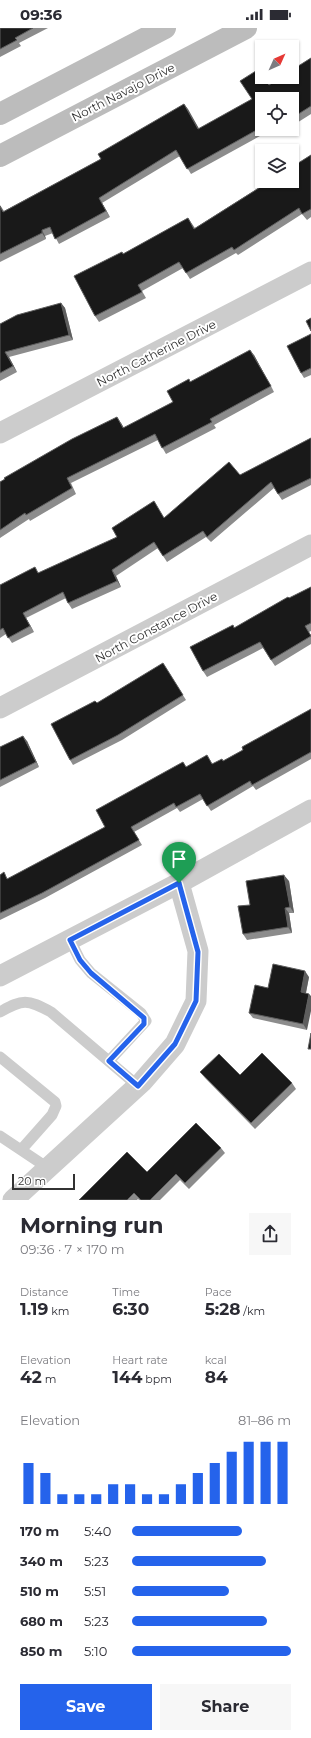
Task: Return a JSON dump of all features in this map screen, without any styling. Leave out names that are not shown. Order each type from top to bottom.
[{"type":"street","points":[[0,114],[165,28]]},
{"type":"street","name":"North Navajo Drive","points":[[0,156],[246,28]]},
{"type":"street","name":"North Catherine Drive","points":[[0,433],[311,272]]},
{"type":"street","name":"North Constance Drive","points":[[0,708],[311,545]]},
{"type":"street","points":[[0,976],[179,883],[311,810]]},
{"type":"street","points":[[13,1200],[138,1086],[175,1044],[196,1001],[198,952],[179,883]]},
{"type":"lane","points":[[70,940],[80,960],[91,973],[144,1018],[144,1024],[109,1061]]},
{"type":"lane","points":[[0,1012],[17,1003],[27,1002],[38,1005],[51,1012],[138,1086]]},
{"type":"lane","points":[[0,1057],[55,1102],[56,1106],[52,1115],[21,1150]]},
{"type":"lane","points":[[0,1136],[48,1168]]},
{"type":"building","points":[[0,28],[33,28],[15,38],[17,40],[0,49]]},
{"type":"building","points":[[311,58],[311,106],[299,114],[299,92],[255,92],[255,131],[187,169],[176,150],[99,198],[106,211],[55,239],[50,227],[42,230],[42,233],[0,254],[0,206],[3,212],[101,159],[98,154],[184,104],[198,129],[252,99],[240,81],[255,72],[255,84],[299,84],[299,66]]},
{"type":"building","points":[[311,155],[311,209],[302,214],[299,208],[234,250],[232,247],[186,273],[179,262],[138,285],[142,292],[95,316],[74,276],[122,252],[123,254],[188,218],[194,229],[259,188],[299,188],[299,163]]},
{"type":"building","points":[[61,303],[69,335],[5,352],[13,366],[0,373],[0,324],[17,315]]},
{"type":"building","points":[[311,318],[311,331],[306,321]]},
{"type":"building","points":[[311,334],[311,368],[301,373],[287,346]]},
{"type":"building","points":[[250,350],[271,386],[210,419],[212,422],[162,448],[155,434],[67,478],[72,488],[26,515],[25,513],[0,530],[0,482],[5,479],[4,478],[72,439],[117,417],[123,428],[173,402],[167,391],[189,379],[190,382]]},
{"type":"building","points":[[311,438],[311,478],[278,494],[271,482],[207,537],[203,531],[163,556],[154,542],[112,570],[117,581],[68,603],[63,592],[23,613],[30,626],[8,638],[3,628],[0,630],[0,585],[35,567],[38,573],[117,537],[112,528],[154,501],[164,518],[229,462],[240,475]]},
{"type":"building","points":[[311,587],[311,623],[305,626],[311,636],[271,660],[260,642],[203,671],[190,647],[233,625],[234,628],[288,597],[289,598]]},
{"type":"building","points":[[163,663],[183,695],[118,735],[70,760],[51,724],[95,701],[97,703]]},
{"type":"building","points":[[311,709],[311,752],[252,785],[250,781],[207,806],[200,794],[176,807],[174,803],[131,827],[139,840],[42,893],[0,913],[0,875],[4,872],[7,879],[105,827],[96,810],[183,762],[186,767],[207,755],[212,764],[222,759],[223,761],[243,750],[242,747]]},
{"type":"building","points":[[23,736],[36,762],[0,780],[0,747]]},
{"type":"building","points":[[284,875],[290,907],[285,908],[288,927],[243,934],[238,906],[250,905],[246,881]]},
{"type":"building","points":[[273,964],[305,971],[301,992],[309,994],[303,1024],[249,1013],[255,985],[268,988]]},
{"type":"building","points":[[311,1033],[311,1049],[308,1049]]},
{"type":"building","points":[[262,1053],[292,1083],[251,1123],[200,1072],[219,1054],[240,1075]]},
{"type":"building","points":[[196,1123],[221,1148],[185,1183],[176,1174],[150,1200],[141,1200],[134,1193],[127,1200],[79,1200],[127,1152],[147,1172]]},
{"type":"route","points":[[179,883],[198,952],[196,1001],[175,1044],[138,1086],[109,1061],[146,1021],[141,1014],[91,973],[80,960],[70,940],[179,883]]}]
